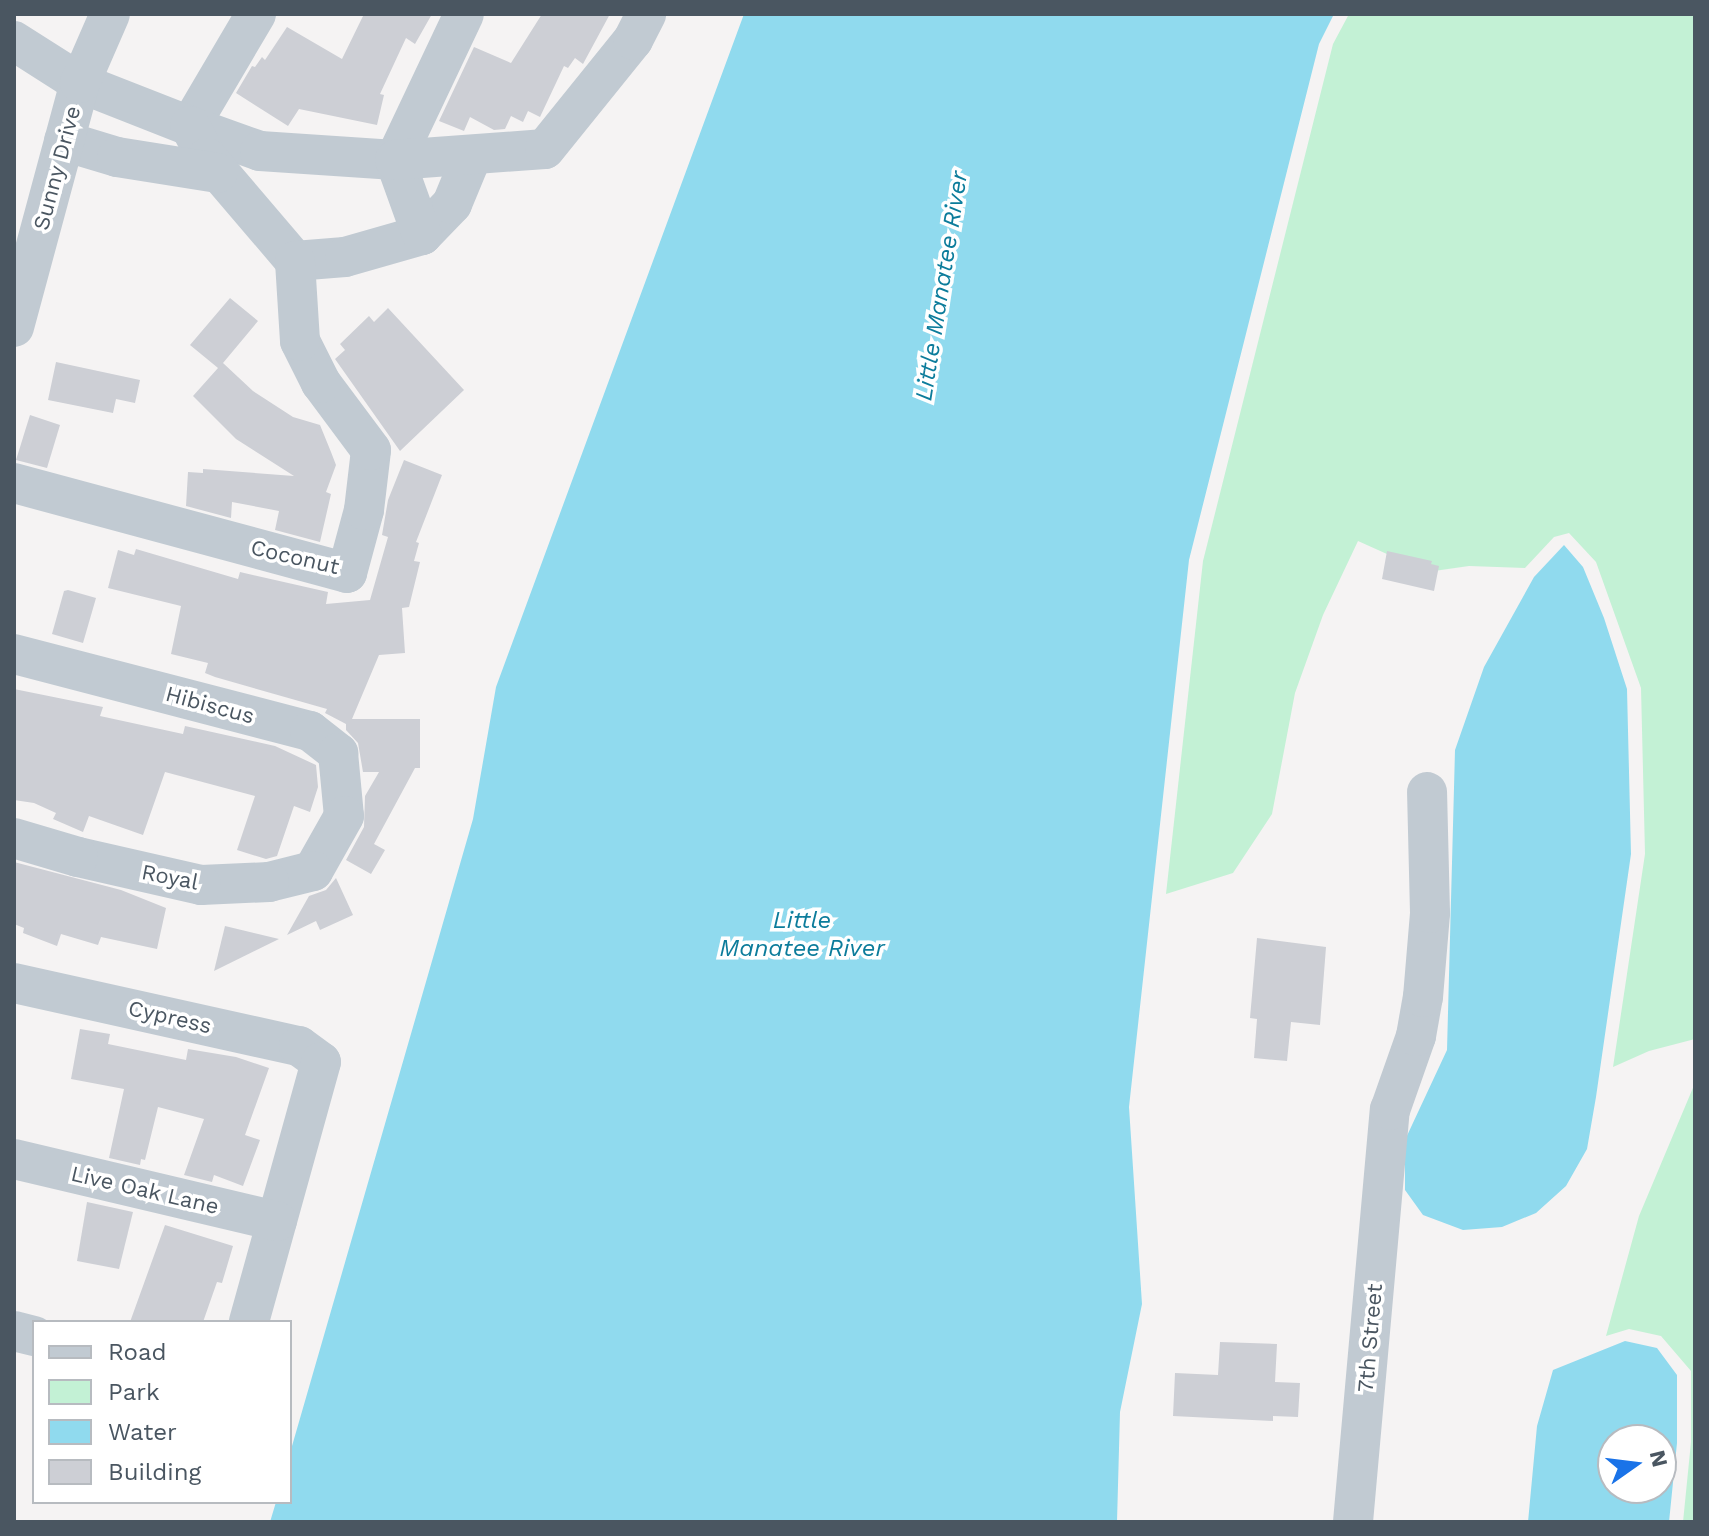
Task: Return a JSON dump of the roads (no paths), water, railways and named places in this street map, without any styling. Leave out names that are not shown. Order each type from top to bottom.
[{"type":"street","name":"Sunny Drive","points":[[14,327],[80,83],[110,14]]},
{"type":"street","points":[[190,126],[256,14]]},
{"type":"street","points":[[422,235],[395,160],[464,14]]},
{"type":"street","points":[[14,41],[80,83],[260,151],[395,160],[471,158],[545,149],[633,40],[646,14]]},
{"type":"street","points":[[190,126],[218,173],[295,261],[345,257],[422,235],[452,204],[471,158]]},
{"type":"street","points":[[64,141],[117,157],[218,173]]},
{"type":"street","name":"Coconut","points":[[14,483],[347,573],[364,510],[371,450],[321,383],[300,341],[295,261]]},
{"type":"street","name":"Hibiscus","points":[[14,654],[310,731],[338,753],[344,816]]},
{"type":"street","name":"7th Street","points":[[1353,1522],[1390,1110],[1416,1036],[1423,997],[1430,913],[1427,792]]},
{"type":"street","name":"Royal","points":[[14,838],[78,857],[201,885],[269,882],[313,871],[344,816]]},
{"type":"street","name":"Cypress","points":[[14,983],[299,1046],[321,1062],[277,1221]]},
{"type":"street","name":"Live Oak Lane","points":[[14,1159],[277,1221]]},
{"type":"street","points":[[250,1320],[277,1221]]},
{"type":"water","name":"Little Manatee River","points":[[744,14],[1334,14],[1319,44],[1189,560],[1129,1107],[1142,1304],[1120,1412],[1117,1522],[270,1522],[275,1504],[292,1504],[292,1446],[473,819],[496,687]]},
{"type":"water","points":[[1564,545],[1583,567],[1604,618],[1627,689],[1631,854],[1596,1097],[1587,1149],[1566,1186],[1536,1213],[1502,1227],[1463,1230],[1423,1215],[1405,1190],[1405,1140],[1447,1050],[1455,750],[1484,667],[1534,577]]},
{"type":"water","points":[[1625,1341],[1657,1348],[1677,1375],[1677,1424],[1597,1424],[1597,1504],[1671,1504],[1669,1522],[1528,1522],[1537,1426],[1553,1370]]}]
